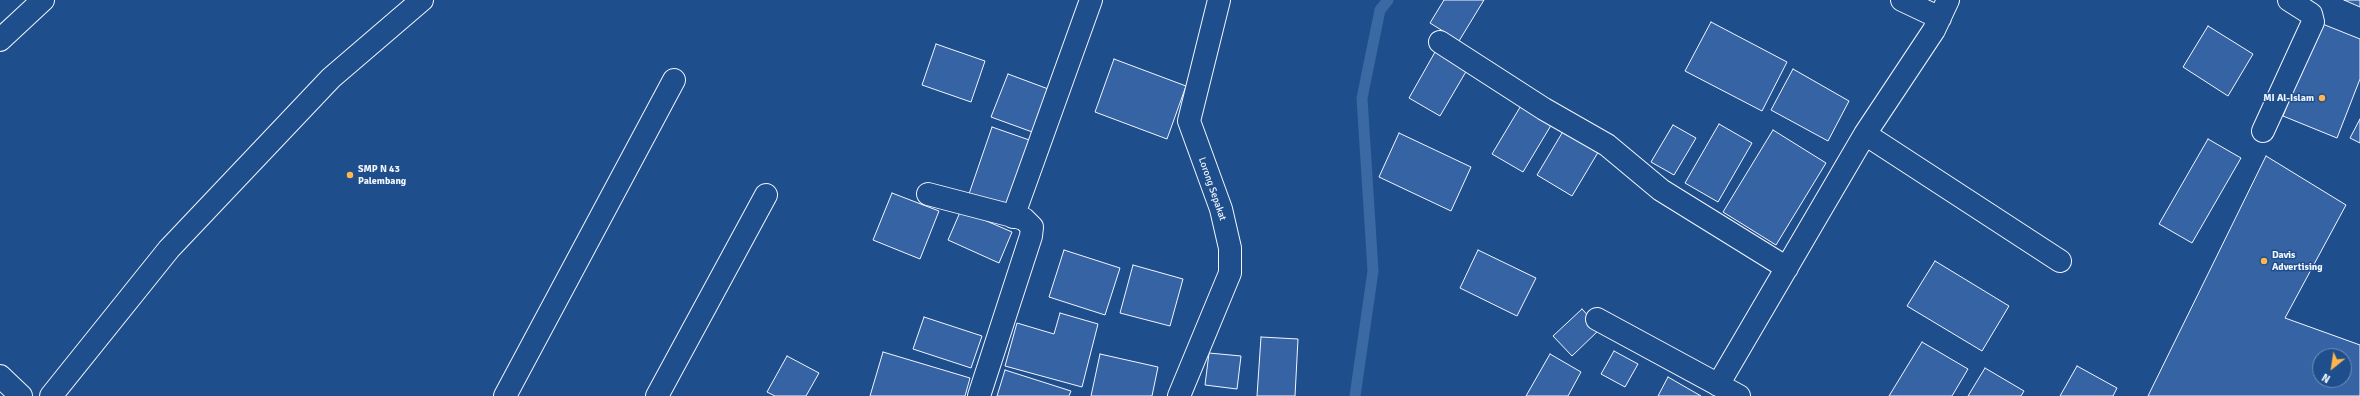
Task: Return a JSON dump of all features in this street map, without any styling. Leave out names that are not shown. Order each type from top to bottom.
[{"type":"main road","points":[[0,40],[43,0]]},
{"type":"main road","points":[[51,396],[174,244],[331,78],[422,0]]},
{"type":"main road","points":[[1013,217],[1091,0]]},
{"type":"main road","name":"Lorong Sepakat","points":[[1179,396],[1230,273],[1230,248],[1221,209],[1189,122],[1219,0]]},
{"type":"main road","points":[[1718,385],[1865,134],[1934,30],[1944,9],[1902,0]]},
{"type":"main road","points":[[2263,131],[2313,22],[2311,14],[2289,0]]},
{"type":"main road","points":[[1440,42],[1544,109],[1607,145],[1661,190],[1787,268]]},
{"type":"main road","points":[[505,396],[674,80]]},
{"type":"main road","points":[[1865,134],[2060,261]]},
{"type":"main road","points":[[928,194],[1030,222],[1032,227],[1031,236],[979,396]]},
{"type":"main road","points":[[657,396],[766,195]]},
{"type":"main road","points":[[1597,319],[1739,396]]},
{"type":"main road","points":[[0,376],[21,396]]},
{"type":"building","points":[[1444,0],[1484,0],[1459,41],[1430,23]]},
{"type":"building","points":[[2344,0],[2360,0],[2360,7]]},
{"type":"building","points":[[1711,22],[1787,62],[1762,111],[1685,71]]},
{"type":"building","name":"MI Al-Islam","points":[[2320,23],[2360,39],[2360,79],[2337,138],[2283,116]]},
{"type":"building","points":[[2208,26],[2253,54],[2228,96],[2183,67]]},
{"type":"building","points":[[936,44],[985,61],[971,102],[922,85]]},
{"type":"building","points":[[1439,45],[1471,63],[1440,116],[1409,98]]},
{"type":"building","points":[[1114,59],[1186,86],[1167,139],[1095,112]]},
{"type":"building","points":[[1793,69],[1849,101],[1828,141],[1771,110]]},
{"type":"building","points":[[1008,74],[1051,90],[1035,133],[991,117]]},
{"type":"building","points":[[1522,104],[1553,122],[1523,172],[1492,154]]},
{"type":"building","points":[[2360,119],[2360,143],[2350,138]]},
{"type":"building","points":[[1568,123],[1603,144],[1572,196],[1537,175]]},
{"type":"building","points":[[1719,124],[1752,143],[1718,202],[1685,183]]},
{"type":"building","points":[[1673,125],[1696,138],[1674,175],[1651,162]]},
{"type":"building","points":[[992,127],[1035,142],[1011,208],[969,194]]},
{"type":"building","points":[[1773,130],[1826,163],[1776,245],[1723,212]]},
{"type":"building","points":[[1399,133],[1471,167],[1451,211],[1379,177]]},
{"type":"building","points":[[2208,139],[2241,158],[2192,243],[2159,224]]},
{"type":"building","name":"Davis Advertising","points":[[2266,156],[2346,205],[2285,318],[2360,345],[2360,396],[2148,396]]},
{"type":"building","points":[[892,193],[939,211],[920,259],[873,240]]},
{"type":"building","points":[[961,210],[1012,232],[999,263],[948,240]]},
{"type":"building","points":[[1064,250],[1120,268],[1105,315],[1049,297]]},
{"type":"building","points":[[1478,250],[1536,278],[1517,316],[1460,288]]},
{"type":"building","points":[[1935,261],[2009,306],[1982,351],[1907,306]]},
{"type":"building","points":[[1133,265],[1183,279],[1170,326],[1120,313]]},
{"type":"building","points":[[1582,309],[1600,329],[1572,356],[1553,336]]},
{"type":"building","points":[[1060,313],[1098,324],[1082,387],[1005,366],[1017,323],[1054,334]]},
{"type":"building","points":[[924,317],[982,336],[971,368],[913,349]]},
{"type":"building","points":[[1261,337],[1298,339],[1295,396],[1257,396]]},
{"type":"building","points":[[1922,342],[1968,369],[1952,396],[1889,396]]},
{"type":"building","points":[[1614,351],[1638,364],[1625,387],[1601,374]]},
{"type":"building","points":[[883,352],[970,378],[965,396],[870,396]]},
{"type":"building","points":[[1209,353],[1241,356],[1237,389],[1205,385]]},
{"type":"building","points":[[1100,354],[1158,367],[1152,396],[1091,396]]},
{"type":"building","points":[[1550,354],[1581,372],[1568,396],[1526,396]]},
{"type":"building","points":[[787,356],[819,373],[806,396],[775,396],[767,392]]},
{"type":"building","points":[[2077,366],[2117,388],[2113,396],[2060,396]]},
{"type":"building","points":[[1985,368],[2024,391],[2021,396],[1968,396]]},
{"type":"building","points":[[1005,370],[1071,391],[1069,396],[997,396]]},
{"type":"building","points":[[1668,377],[1701,396],[1658,396]]},
{"type":"waterway","points":[[1355,396],[1373,271],[1362,98],[1380,10],[1388,0]]},
{"type":"place","name":"MI Al-Islam","points":[[2322,98]]},
{"type":"place","name":"SMP N 43 Palembang","points":[[350,175]]},
{"type":"place","name":"Davis Advertising","points":[[2264,261]]}]
